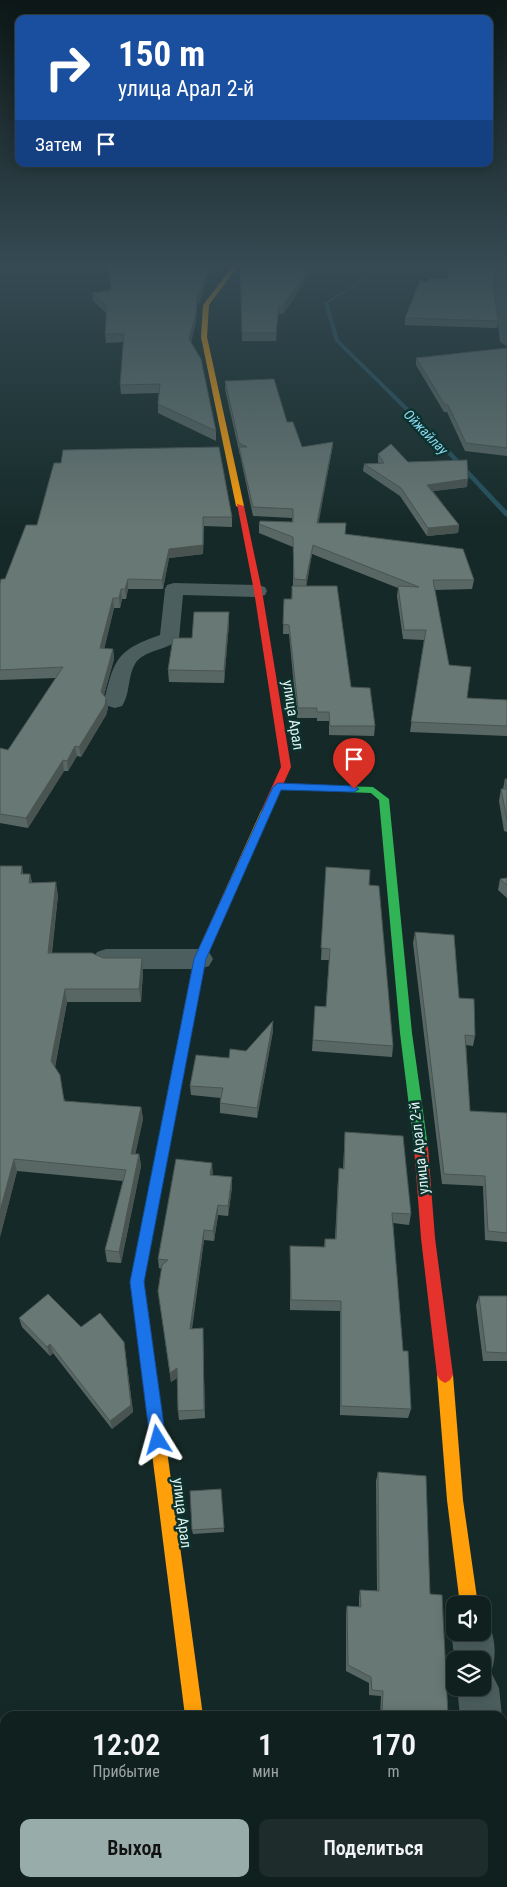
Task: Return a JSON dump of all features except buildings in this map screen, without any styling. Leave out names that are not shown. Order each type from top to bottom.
[{"type":"street","name":"улица Арал","points":[[193,1711],[137,1282],[200,959],[286,767],[258,591],[208,354]]},
{"type":"street","points":[[115,702],[124,662],[136,650],[169,638],[174,589],[258,591]]},
{"type":"street","name":"улица Арал 2-й","points":[[278,787],[373,790],[384,799],[406,1033],[420,1140],[428,1238],[450,1417],[455,1500],[468,1596]]},
{"type":"street","points":[[106,959],[200,959]]},
{"type":"street","points":[[479,1696],[480,1711]]},
{"type":"waterway","name":"Ойжайлау","points":[[351,354],[427,429],[507,515]]},
{"type":"traffic: fast","points":[[278,787],[373,790],[384,799],[406,1033],[421,1147]]},
{"type":"traffic: fast","points":[[142,1318],[137,1282],[189,1014]]},
{"type":"traffic: slow","points":[[208,354],[240,506]]},
{"type":"traffic: slow","points":[[189,1014],[200,959],[266,811]]},
{"type":"traffic: slow","points":[[142,1318],[193,1711]]},
{"type":"traffic: slow","points":[[445,1375],[455,1500],[468,1596]]},
{"type":"traffic: jam","points":[[240,506],[258,591],[286,767],[266,811]]},
{"type":"traffic: jam","points":[[421,1147],[428,1238],[445,1375]]},
{"type":"route","points":[[158,1440],[137,1282],[200,959],[278,787],[354,789]]}]
